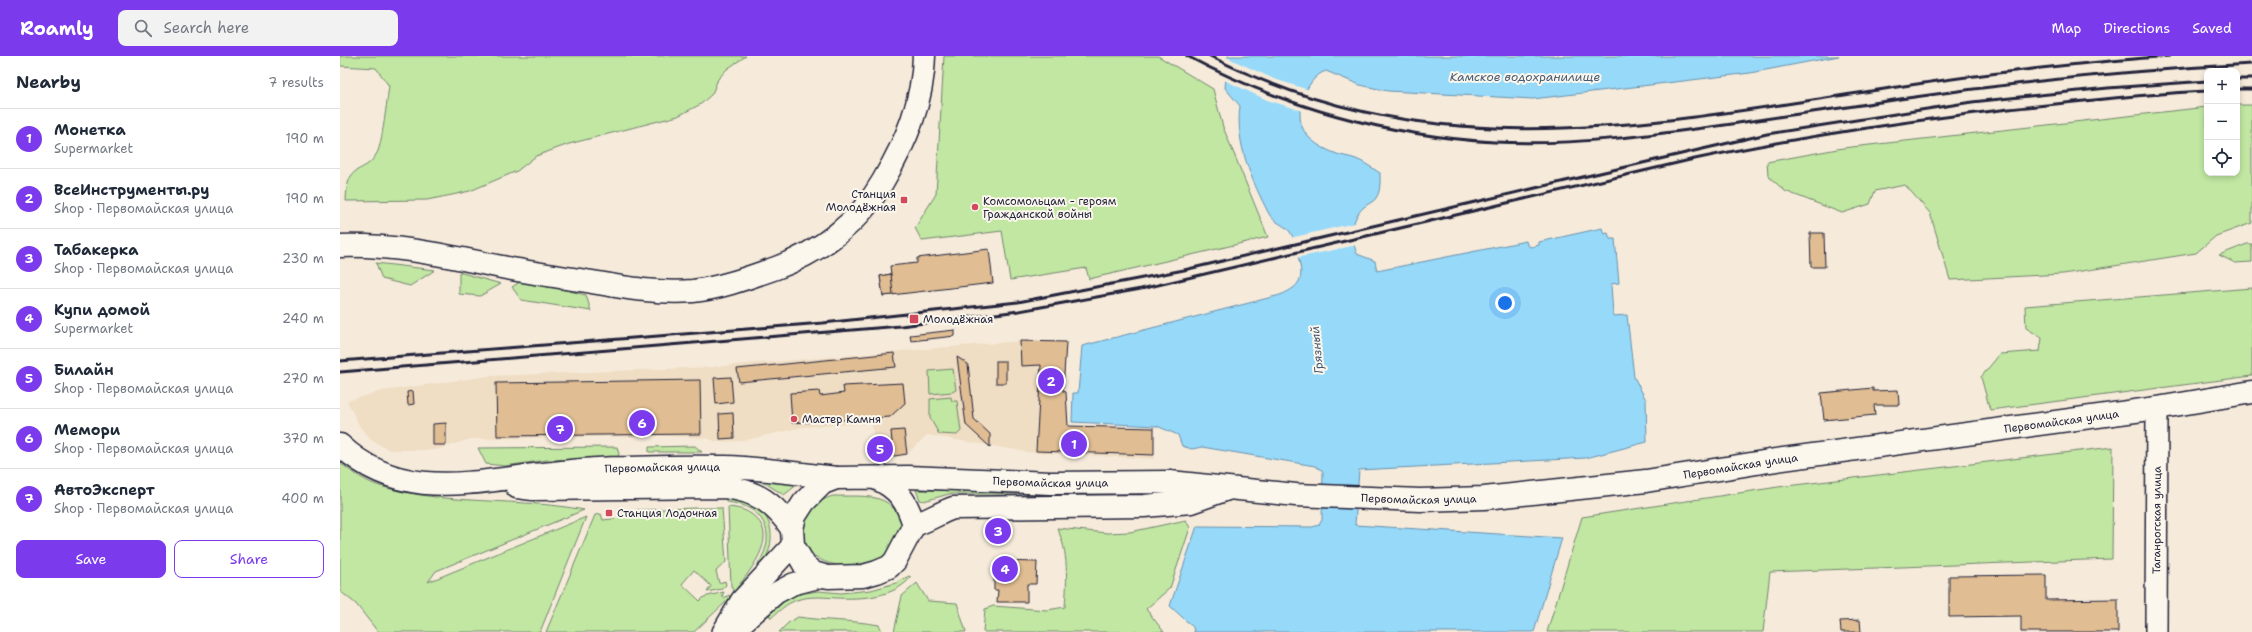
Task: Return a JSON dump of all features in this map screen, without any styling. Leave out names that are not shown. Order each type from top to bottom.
[{"type":"main road","points":[[340,246],[365,245],[405,249],[606,285],[668,292],[717,287],[771,270],[806,255],[844,230],[867,206],[878,191],[906,136],[918,107],[924,56]]},
{"type":"main road","name":"Первомайская улица","points":[[875,478],[908,477],[1050,483],[1170,482],[1226,489],[1296,495],[1420,500],[1484,498],[1600,487],[1769,461],[2157,408],[2252,392]]},
{"type":"main road","name":"Первомайская улица","points":[[340,445],[349,453],[376,470],[391,476],[439,484],[488,482],[552,473],[627,468],[725,467],[836,478]]},
{"type":"main road","points":[[836,478],[875,478],[890,484],[900,496],[907,505],[914,525],[900,554],[889,567],[863,576],[844,578],[824,576],[814,573],[805,566],[792,537],[795,516],[812,492],[823,483],[836,478]]},
{"type":"main road","name":"Первомайская улица","points":[[488,482],[533,489],[738,488],[764,499],[778,509],[792,537]]},
{"type":"main road","name":"Первомайская улица","points":[[914,525],[930,520],[942,512],[953,508],[1144,506],[1192,502],[1226,489]]},
{"type":"street","name":"Таганрогская улица","points":[[2156,632],[2157,408]]},
{"type":"street","points":[[723,632],[742,601],[792,537]]},
{"type":"street","points":[[732,632],[776,592],[793,584],[824,576]]},
{"type":"shaded area","points":[[1020,341],[1066,342],[1063,391],[1066,392],[1068,426],[1154,428],[1154,459],[1027,452],[927,435],[906,455],[875,459],[872,423],[803,427],[742,441],[718,442],[706,438],[658,436],[471,439],[436,450],[389,450],[371,440],[360,427],[347,401],[382,391],[488,376],[711,367]]},
{"type":"green space","points":[[340,56],[746,56],[727,69],[718,79],[712,94],[701,104],[678,116],[569,144],[536,156],[517,171],[470,191],[427,200],[346,201],[349,179],[357,170],[367,165],[372,160],[379,148],[389,86],[376,68],[340,66]]},
{"type":"green space","points":[[944,56],[1158,56],[1213,89],[1223,127],[1268,237],[1089,279],[1086,268],[1010,280],[1002,231],[922,241],[915,228],[936,194]]},
{"type":"green space","points":[[2240,105],[2252,105],[2252,223],[2216,236],[2196,253],[2063,274],[1950,280],[1930,213],[1905,185],[1875,191],[1870,204],[1842,213],[1785,191],[1768,176],[1767,162],[1843,148],[2204,107],[2204,176],[2240,176]]},
{"type":"green space","points":[[2247,244],[2252,244],[2252,262],[2235,263],[2219,255]]},
{"type":"green space","points":[[376,263],[435,270],[410,286],[382,279]]},
{"type":"green space","points":[[459,272],[501,284],[480,296],[459,294]]},
{"type":"green space","points":[[523,280],[586,295],[591,311],[521,300],[512,287]]},
{"type":"green space","points":[[2252,288],[2252,376],[1990,410],[1981,377],[2000,354],[2040,351],[2042,338],[2026,328],[2025,306]]},
{"type":"green space","points":[[953,369],[956,390],[952,392],[930,394],[929,371]]},
{"type":"green space","points":[[951,397],[952,401],[957,401],[961,431],[957,435],[939,434],[930,418],[930,399]]},
{"type":"green space","points":[[695,446],[702,452],[649,452],[649,447]]},
{"type":"green space","points":[[617,447],[619,454],[617,458],[547,460],[505,466],[486,464],[478,448]]},
{"type":"green space","points":[[2113,447],[2112,559],[1770,572],[1763,632],[1547,632],[1582,517],[1778,487]]},
{"type":"green space","points":[[340,463],[370,482],[405,492],[456,499],[559,506],[584,510],[436,571],[428,582],[586,517],[540,632],[378,632],[356,604],[340,591]]},
{"type":"green space","points":[[754,479],[798,484],[784,495],[768,485]]},
{"type":"green space","points":[[916,490],[1036,491],[1036,494],[949,494],[924,501],[920,500]]},
{"type":"green space","points":[[833,496],[865,496],[884,501],[892,506],[898,514],[902,526],[884,558],[872,562],[838,565],[819,559],[809,551],[804,541],[802,530],[805,520],[811,510],[820,502]]},
{"type":"green space","points":[[726,497],[743,500],[757,507],[768,521],[771,530],[770,548],[761,566],[758,564],[764,552],[767,541],[767,531],[763,522],[757,514],[749,508],[739,504],[726,502]]},
{"type":"green space","points":[[728,507],[743,510],[753,515],[762,526],[764,536],[763,546],[753,566],[734,592],[731,586]]},
{"type":"green space","points":[[722,508],[726,562],[716,571],[719,583],[725,581],[726,585],[722,589],[707,592],[711,586],[694,570],[682,584],[700,601],[704,597],[724,592],[722,596],[724,598],[729,595],[730,598],[694,632],[546,632],[595,515],[601,514],[603,520],[621,518],[622,514],[637,513],[636,510]]},
{"type":"green space","points":[[1186,520],[1190,528],[1170,588],[1146,609],[1164,632],[983,632],[985,609],[993,606],[1047,610],[1065,607],[1067,576],[1065,556],[1064,547],[1057,528],[1107,533],[1130,532]]},
{"type":"green space","points":[[909,576],[911,577],[896,589],[876,596],[856,598],[807,598],[795,600],[771,618],[768,613],[783,600],[799,594],[818,591],[841,593],[871,590],[896,583]]},
{"type":"green space","points":[[917,583],[928,601],[957,603],[966,632],[894,632],[902,596]]},
{"type":"green space","points":[[798,617],[879,625],[883,632],[779,632],[788,623]]},
{"type":"water","points":[[1228,56],[1839,56],[1750,73],[1533,99],[1388,91],[1360,85],[1326,71],[1315,78],[1307,90],[1303,98],[1300,117],[1304,131],[1309,137],[1323,148],[1359,160],[1380,173],[1378,195],[1374,201],[1365,206],[1359,212],[1353,229],[1357,254],[1375,261],[1377,271],[1526,241],[1527,245],[1531,247],[1539,245],[1539,242],[1602,228],[1604,234],[1608,233],[1610,239],[1615,239],[1619,283],[1611,284],[1613,316],[1627,315],[1634,377],[1646,400],[1647,442],[1586,458],[1359,470],[1355,525],[1562,538],[1534,632],[1194,632],[1193,627],[1170,606],[1197,526],[1312,527],[1319,525],[1322,520],[1323,471],[1315,466],[1202,447],[1192,449],[1182,446],[1178,435],[1157,426],[1072,422],[1073,393],[1078,393],[1082,346],[1280,295],[1298,283],[1301,273],[1292,236],[1288,229],[1269,214],[1246,162],[1240,134],[1240,106],[1225,88]]},
{"type":"pier","points":[[1226,57],[1274,79],[1309,90],[1303,111],[1267,100],[1224,80]]},
{"type":"pier","points":[[1355,223],[1357,245],[1296,258],[1290,238]]},
{"type":"building","points":[[1810,233],[1824,233],[1825,267],[1811,267]]},
{"type":"building","points":[[989,249],[993,283],[883,296],[880,276],[891,274],[890,266],[917,263],[917,258]]},
{"type":"building","points":[[891,274],[893,295],[883,296],[880,276]]},
{"type":"building","points":[[955,330],[955,336],[911,341],[910,335]]},
{"type":"building","points":[[1020,341],[1066,342],[1063,391],[1066,392],[1068,426],[1154,428],[1154,455],[1036,451],[1041,365],[1021,366]]},
{"type":"building","points":[[894,353],[896,367],[739,382],[737,369]]},
{"type":"building","points":[[957,357],[968,364],[974,419],[990,434],[990,447],[966,425]]},
{"type":"building","points":[[996,361],[1006,361],[1006,383],[996,383]]},
{"type":"building","points":[[731,377],[733,402],[716,404],[714,378]]},
{"type":"building","points":[[700,380],[701,434],[497,436],[496,383]]},
{"type":"building","points":[[903,383],[905,403],[890,417],[792,423],[790,393],[819,391],[820,396],[844,393],[843,386]]},
{"type":"building","points":[[1873,388],[1873,391],[1898,390],[1899,405],[1874,405],[1875,415],[1824,420],[1821,393]]},
{"type":"building","points":[[413,391],[414,404],[408,405],[407,392]]},
{"type":"building","points":[[733,413],[734,438],[720,439],[719,414]]},
{"type":"building","points":[[446,423],[446,445],[433,445],[433,424]]},
{"type":"building","points":[[904,430],[907,454],[876,459],[875,448],[892,442],[891,431]]},
{"type":"building","points":[[990,524],[1001,524],[1000,532],[990,532]]},
{"type":"building","points":[[999,561],[1037,562],[1036,584],[1027,584],[1027,602],[997,602],[998,590],[994,590],[994,571],[999,572]]},
{"type":"building","points":[[2046,575],[2046,600],[2118,599],[2118,632],[2021,632],[2021,616],[1949,617],[1949,576]]},
{"type":"building","points":[[1860,620],[1861,632],[1841,632],[1840,621]]},
{"type":"railway","points":[[1187,56],[1260,90],[1297,104],[1336,116],[1414,133],[1454,139],[1524,143],[1583,141],[1643,136],[2031,82],[2119,73],[2252,64]]},
{"type":"railway","points":[[1210,56],[1294,92],[1379,115],[1464,126],[1549,128],[1635,124],[1721,114],[1965,77],[2067,65],[2170,56]]},
{"type":"railway","points":[[2240,79],[2252,79]]},
{"type":"railway","points":[[340,361],[823,323],[1018,302],[1184,270],[1767,134],[1972,102],[2108,88],[2204,81]]},
{"type":"railway","points":[[2240,89],[2252,89]]},
{"type":"railway","points":[[340,372],[901,326],[1019,311],[1141,289],[1690,160],[1769,144],[1928,119],[2009,109],[2133,96],[2204,91]]},
{"type":"place","name":"Станция Молодёжная","points":[[904,200]]},
{"type":"place","name":"Комсомольцам - героям Гражданской войны","points":[[975,207]]},
{"type":"place","name":"Молодёжная","points":[[914,319]]},
{"type":"place","name":"ВсеИнструменты.ру","points":[[1051,381]]},
{"type":"place","name":"Мастер Камня","points":[[794,419]]},
{"type":"place","name":"Мемори","points":[[642,423]]},
{"type":"place","name":"АвтоЭксперт","points":[[560,429]]},
{"type":"place","name":"Монетка","points":[[1074,444]]},
{"type":"place","name":"Билайн","points":[[880,449]]},
{"type":"place","name":"Станция Лодочная","points":[[609,513]]},
{"type":"place","name":"Табакерка","points":[[998,531]]},
{"type":"place","name":"Купи домой","points":[[1005,569]]},
{"type":"water label","name":"Камское водохранилище","points":[[1525,77]]},
{"type":"water label","name":"Грязный","points":[[1317,350]]}]
